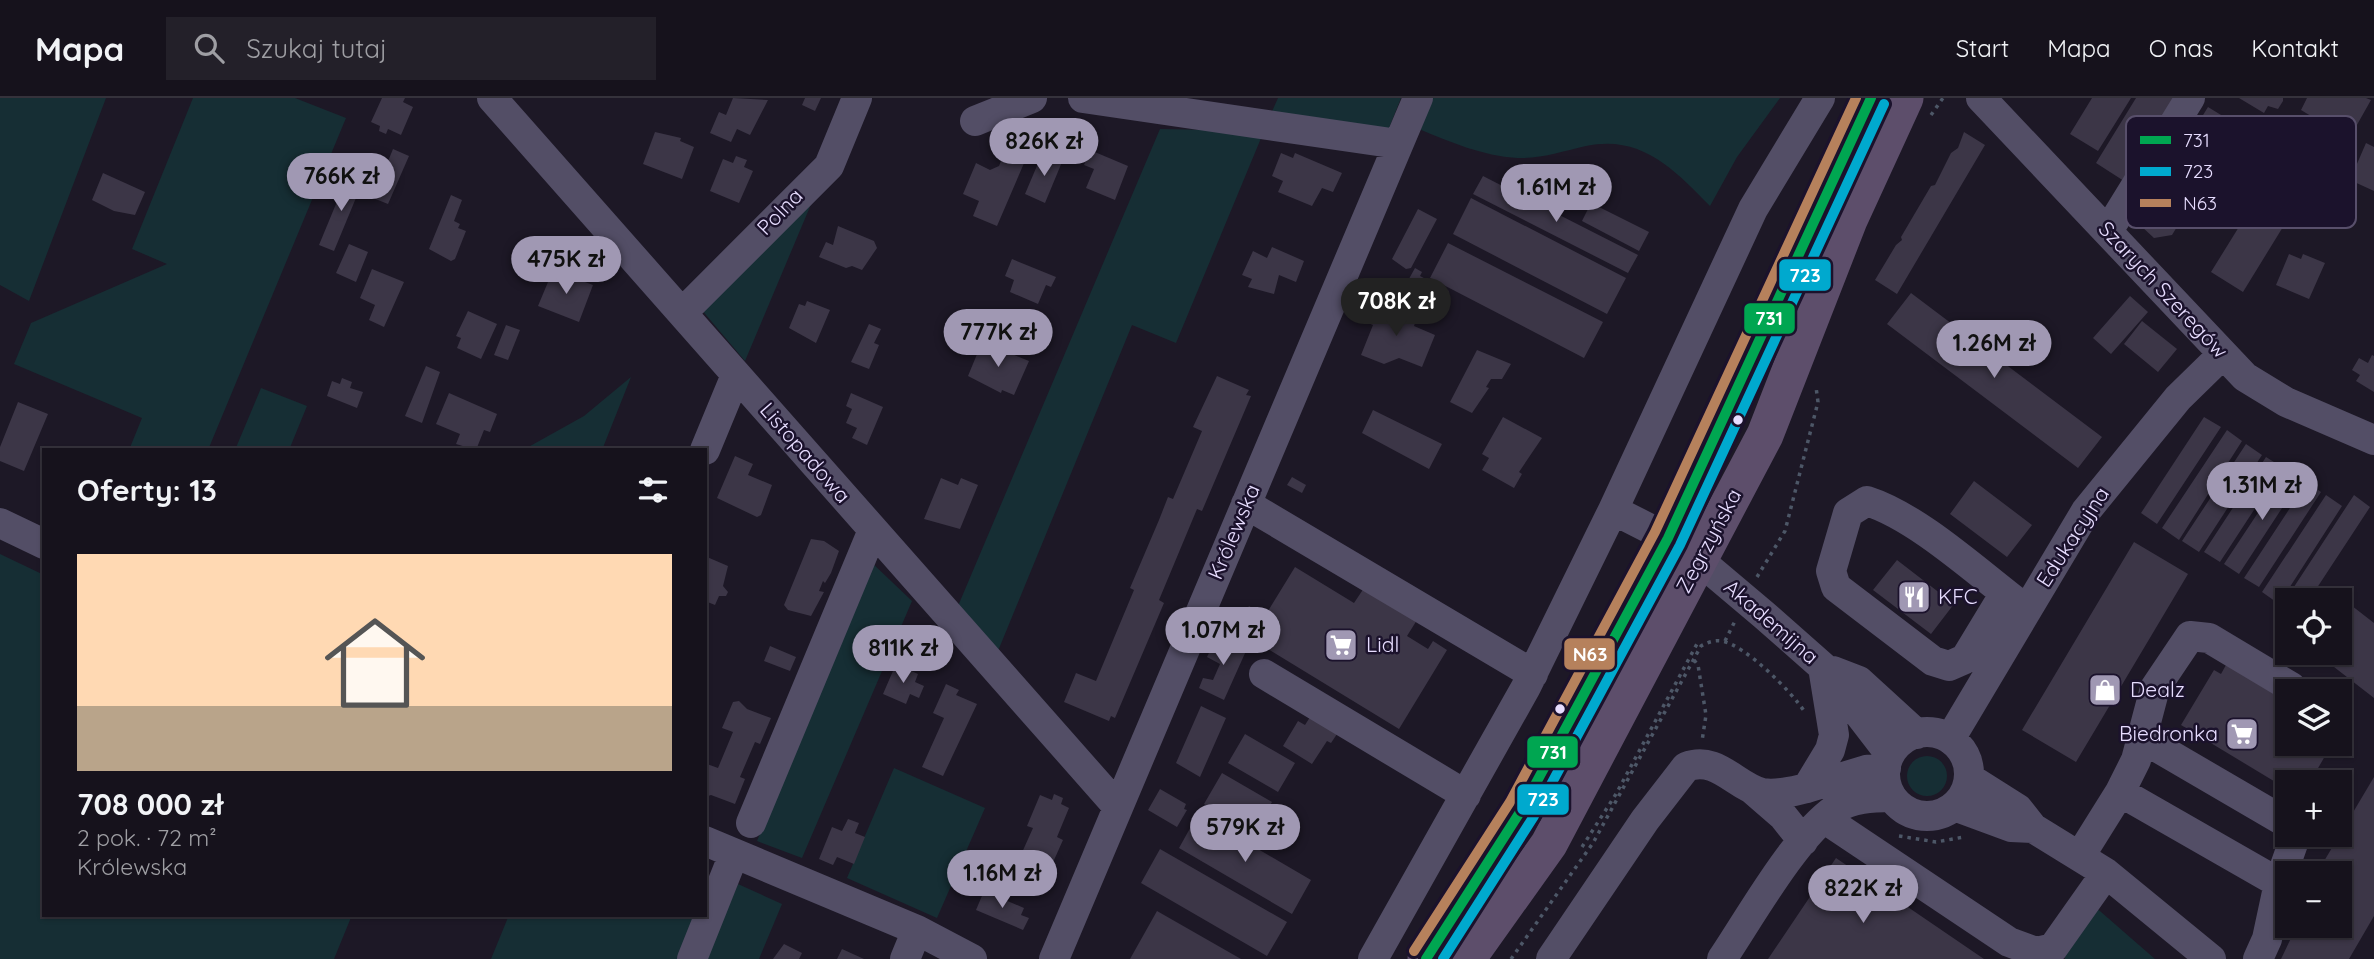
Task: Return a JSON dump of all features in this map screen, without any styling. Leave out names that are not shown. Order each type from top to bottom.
[{"type":"main road","name":"Zegrzyńska","points":[[1426,959],[1522,809],[1668,538],[1871,98]]},
{"type":"main road","name":"Zegrzyńska","points":[[1467,959],[1549,844],[1765,435],[1849,220],[1905,98]]},
{"type":"street","name":"Listopadowa","points":[[492,98],[1118,807]]},
{"type":"street","name":"Polna","points":[[681,313],[829,166],[857,98]]},
{"type":"street","points":[[975,121],[1032,98]]},
{"type":"street","points":[[1083,98],[1398,144]]},
{"type":"street","name":"Królewska","points":[[1054,959],[1418,98]]},
{"type":"street","points":[[1373,959],[1533,674],[1613,510],[1752,209],[1820,98]]},
{"type":"street","points":[[1881,147],[1923,98]]},
{"type":"street","name":"Szarych Szeregów","points":[[1981,98],[2245,377],[2265,391],[2374,440]]},
{"type":"street","points":[[2179,116],[2190,98]]},
{"type":"street","points":[[2108,231],[2126,202]]},
{"type":"street","name":"Edukacyjna","points":[[1950,739],[2016,602],[2107,484],[2178,398],[2222,355]]},
{"type":"street","points":[[706,448],[736,375]]},
{"type":"street","points":[[1867,501],[1892,509],[2016,602],[1965,659],[1949,666],[1933,661],[1836,587],[1831,571],[1848,513],[1867,501]]},
{"type":"street","points":[[1246,504],[1533,674]]},
{"type":"street","name":"Akademijna","points":[[1613,510],[1668,538],[1700,561],[1823,667],[1888,761]]},
{"type":"street","points":[[0,523],[42,543]]},
{"type":"street","points":[[751,823],[873,530]]},
{"type":"street","points":[[2080,856],[2120,792],[2143,738],[2147,708],[2155,688],[2190,636],[2209,638],[2278,679]]},
{"type":"street","points":[[1807,788],[1830,750],[1834,736],[1823,667]]},
{"type":"street","name":"Akademijna","points":[[1823,667],[1859,681],[1917,734]]},
{"type":"street","points":[[1264,674],[1466,795]]},
{"type":"street","points":[[1753,790],[1778,793],[1807,788],[1866,770],[1888,761],[1904,739],[1917,734],[1934,733],[1950,739],[1963,752],[1969,778],[1961,798],[1954,806],[1936,815],[1916,814],[1898,805],[1892,797],[1888,761]]},
{"type":"street","points":[[2143,738],[2275,815]]},
{"type":"street","points":[[1551,959],[1676,777],[1686,767],[1700,764],[1720,769],[1753,790],[1783,816],[1803,841]]},
{"type":"street","points":[[1969,778],[2018,809],[2033,828],[2106,873],[2211,959]]},
{"type":"street","points":[[2120,792],[2275,881]]},
{"type":"street","points":[[1722,959],[1803,841],[1825,819],[1835,810],[1853,801],[1892,797]]},
{"type":"street","points":[[1954,806],[2011,827],[2033,828]]},
{"type":"street","points":[[1825,819],[2009,942],[2036,953],[2052,953],[2106,873]]},
{"type":"street","points":[[707,842],[917,930],[972,959]]},
{"type":"street","points":[[692,959],[734,854]]},
{"type":"street","points":[[2258,959],[2267,939],[2275,902]]},
{"type":"street","points":[[905,959],[917,930]]},
{"type":"path","points":[[1759,572],[1779,542],[1788,520],[1818,402],[1815,397]]},
{"type":"path","points":[[1725,641],[1732,627]]},
{"type":"path","points":[[1693,639],[1702,645]]},
{"type":"path","points":[[1511,959],[1593,843],[1692,658],[1702,645],[1725,641],[1787,688],[1808,719]]},
{"type":"path","points":[[1692,658],[1698,665],[1706,715],[1700,764]]},
{"type":"path","points":[[1898,836],[1936,842],[1973,835]]},
{"type":"green space","points":[[0,98],[106,98],[29,301],[0,285]]},
{"type":"green space","points":[[193,98],[295,98],[346,118],[209,448],[130,448],[142,418],[14,364],[31,323],[167,264],[132,249]]},
{"type":"green space","points":[[1278,98],[1401,98],[1387,133],[1270,116]]},
{"type":"green space","points":[[1433,98],[1780,98],[1737,157],[1710,206],[1684,180],[1656,158],[1624,145],[1586,146],[1543,156],[1517,158],[1479,151],[1443,139],[1419,129]]},
{"type":"green space","points":[[1160,129],[1264,131],[1176,343],[1132,325],[998,651],[958,606]]},
{"type":"green space","points":[[820,183],[745,361],[701,309]]},
{"type":"green space","points":[[631,377],[603,448],[527,448],[584,416]]},
{"type":"green space","points":[[261,388],[307,406],[290,448],[236,448]]},
{"type":"green space","points":[[0,554],[42,574],[42,917],[351,917],[334,959],[0,959]]},
{"type":"green space","points":[[870,561],[912,601],[802,858],[757,841]]},
{"type":"green space","points":[[1927,756],[1941,762],[1947,776],[1941,790],[1927,796],[1913,790],[1907,776],[1913,762]]},
{"type":"green space","points":[[894,768],[985,808],[937,918],[847,878]]},
{"type":"green space","points":[[738,884],[782,904],[759,959],[706,959]]},
{"type":"green space","points":[[2093,905],[2155,959],[2065,959],[2065,948]]},
{"type":"green space","points":[[508,917],[702,917],[684,959],[491,959]]},
{"type":"building","points":[[382,98],[405,98],[403,102],[413,107],[401,135],[388,129],[386,134],[379,131],[380,126],[371,122]]},
{"type":"building","points":[[733,98],[768,100],[750,135],[737,129],[731,142],[710,133],[719,112],[726,115]]},
{"type":"building","points":[[805,98],[821,98],[815,111],[802,105]]},
{"type":"building","points":[[2092,98],[2131,98],[2098,151],[2070,134]]},
{"type":"building","points":[[2136,98],[2174,98],[2163,116],[2126,116],[2124,181],[2096,163]]},
{"type":"building","points":[[2239,98],[2283,98],[2283,101],[2278,109],[2268,106],[2264,113]]},
{"type":"building","points":[[2307,98],[2371,100],[2356,127],[2356,116],[2311,116],[2301,110]]},
{"type":"building","points":[[2208,107],[2223,116],[2202,116]]},
{"type":"building","points":[[655,132],[681,138],[680,141],[694,147],[682,179],[643,164]]},
{"type":"building","points":[[1964,132],[1985,145],[1897,294],[1875,280],[1896,245],[1902,240],[1901,237],[1931,186],[1935,185],[1951,153],[1958,148]]},
{"type":"building","points":[[1010,139],[1031,147],[997,226],[973,216],[979,201],[963,194],[976,163],[990,170],[999,166]]},
{"type":"building","points":[[2366,143],[2374,147],[2374,191],[2356,183],[2356,166]]},
{"type":"building","points":[[393,149],[409,156],[388,204],[373,198]]},
{"type":"building","points":[[1090,150],[1128,166],[1115,200],[1086,188],[1094,169],[1084,165]]},
{"type":"building","points":[[1281,153],[1293,158],[1295,153],[1342,173],[1333,192],[1322,188],[1312,206],[1278,192],[1283,181],[1272,176]]},
{"type":"building","points":[[1042,154],[1062,162],[1045,203],[1025,194]]},
{"type":"building","points":[[736,156],[747,160],[744,167],[753,171],[739,203],[710,191],[723,159],[733,163]]},
{"type":"building","points":[[103,173],[145,192],[135,215],[114,211],[92,200]]},
{"type":"building","points":[[348,175],[363,181],[334,251],[319,245]]},
{"type":"building","points":[[1483,176],[1638,255],[1628,273],[1473,194]]},
{"type":"building","points":[[451,195],[462,200],[454,221],[460,224],[458,228],[466,231],[455,259],[451,261],[429,249]]},
{"type":"building","points":[[1471,198],[1626,278],[1607,314],[1453,234]]},
{"type":"building","points":[[1591,203],[1649,232],[1639,251],[1582,221]]},
{"type":"building","points":[[1418,209],[1437,219],[1411,268],[1406,269],[1392,259]]},
{"type":"building","points":[[838,226],[874,241],[877,248],[862,270],[852,266],[846,268],[819,257],[826,242],[833,245]]},
{"type":"building","points":[[2143,228],[2176,228],[2172,235],[2154,238]]},
{"type":"building","points":[[2238,228],[2282,228],[2243,292],[2211,272]]},
{"type":"building","points":[[1448,243],[1603,322],[1584,358],[1430,278]]},
{"type":"building","points":[[349,244],[368,252],[356,282],[336,273]]},
{"type":"building","points":[[1272,247],[1304,261],[1296,282],[1279,275],[1274,294],[1248,287],[1252,279],[1242,275],[1253,251],[1267,258]]},
{"type":"building","points":[[2289,254],[2301,259],[2303,254],[2325,263],[2309,299],[2276,285]]},
{"type":"building","points":[[1012,259],[1056,277],[1051,287],[1046,285],[1038,304],[1010,292],[1014,280],[1005,276]]},
{"type":"building","points":[[1415,268],[1422,272],[1420,276],[1449,291],[1442,304],[1405,286]]},
{"type":"building","points":[[372,269],[404,282],[384,327],[369,320],[375,305],[360,298]]},
{"type":"building","points":[[553,270],[593,285],[579,322],[538,306]]},
{"type":"building","points":[[1911,293],[2102,437],[2078,468],[1887,324]]},
{"type":"building","points":[[2130,296],[2148,312],[2111,354],[2093,338]]},
{"type":"building","points":[[807,301],[830,310],[816,343],[789,328],[799,304],[805,306]]},
{"type":"building","points":[[1376,304],[1416,320],[1414,326],[1435,335],[1422,367],[1399,358],[1384,364],[1361,355],[1373,325],[1368,323]]},
{"type":"building","points":[[468,311],[497,324],[481,359],[457,348],[461,338],[456,336]]},
{"type":"building","points":[[2142,321],[2177,349],[2158,372],[2124,344]]},
{"type":"building","points":[[869,324],[881,329],[874,343],[879,345],[869,369],[851,362]]},
{"type":"building","points":[[506,325],[520,330],[508,360],[494,355]]},
{"type":"building","points":[[982,342],[1029,361],[1014,395],[1002,390],[1001,393],[968,376]]},
{"type":"building","points":[[1477,350],[1511,364],[1502,379],[1491,379],[1486,387],[1489,388],[1472,413],[1450,402]]},
{"type":"building","points":[[2372,355],[2374,392],[2356,381],[2360,375],[2352,370],[2359,358],[2368,363]]},
{"type":"building","points":[[426,366],[440,372],[422,423],[405,416]]},
{"type":"building","points":[[1217,376],[1249,390],[1246,395],[1251,396],[1202,511],[1197,509],[1159,600],[1164,603],[1115,718],[1111,716],[1109,721],[1064,702],[1076,673],[1096,681],[1134,590],[1130,588],[1168,497],[1173,499],[1202,431],[1193,427]]},
{"type":"building","points":[[342,378],[352,382],[350,388],[363,392],[357,408],[327,396],[332,381],[340,384]]},
{"type":"building","points":[[449,393],[497,414],[490,432],[484,430],[477,448],[456,444],[460,434],[436,424]]},
{"type":"building","points":[[851,393],[883,407],[867,445],[852,438],[857,428],[846,423],[852,409],[846,406]]},
{"type":"building","points":[[18,402],[48,414],[24,471],[0,461],[0,447]]},
{"type":"building","points":[[1373,410],[1442,444],[1429,469],[1362,433]]},
{"type":"building","points":[[1503,417],[1542,438],[1519,472],[1522,474],[1514,488],[1482,470],[1489,458],[1482,454]]},
{"type":"building","points":[[2204,417],[2221,427],[2157,524],[2141,513]]},
{"type":"building","points":[[2227,430],[2242,441],[2179,540],[2162,528]]},
{"type":"building","points":[[2246,444],[2262,455],[2199,552],[2182,541]]},
{"type":"building","points":[[735,456],[753,464],[748,475],[772,485],[761,515],[757,517],[717,498]]},
{"type":"building","points":[[2266,457],[2282,467],[2220,562],[2204,552]]},
{"type":"building","points":[[2287,469],[2301,479],[2239,574],[2224,564]]},
{"type":"building","points":[[1292,477],[1306,485],[1302,493],[1287,485]]},
{"type":"building","points":[[941,478],[958,485],[961,478],[978,485],[960,529],[924,519]]},
{"type":"building","points":[[1974,481],[2032,525],[2007,557],[1950,514]]},
{"type":"building","points":[[2307,482],[2321,492],[2259,587],[2244,578]]},
{"type":"building","points":[[2326,495],[2342,506],[2289,588],[2275,588],[2275,601],[2262,592]]},
{"type":"building","points":[[2354,495],[2370,507],[2317,588],[2293,588]]},
{"type":"building","points":[[811,539],[824,541],[839,551],[831,573],[825,583],[823,581],[819,591],[824,592],[811,616],[788,610],[784,605]]},
{"type":"building","points":[[2134,542],[2188,574],[2076,762],[2022,730]]},
{"type":"building","points":[[707,557],[728,566],[723,586],[728,592],[726,596],[719,596],[715,605],[707,602]]},
{"type":"building","name":"KFC","points":[[1897,560],[1954,604],[1931,634],[1873,590]]},
{"type":"building","name":"Lidl","points":[[1295,567],[1354,603],[1364,588],[1417,620],[1407,636],[1428,649],[1433,641],[1447,650],[1399,729],[1235,629],[1249,606],[1265,616]]},
{"type":"building","points":[[2352,606],[2374,623],[2374,698],[2331,665],[2352,665]]},
{"type":"building","points":[[1218,634],[1246,651],[1224,700],[1199,688],[1203,678],[1213,680],[1220,664],[1207,657]]},
{"type":"building","points":[[770,646],[796,657],[790,671],[764,661]]},
{"type":"building","points":[[896,664],[918,674],[915,682],[924,686],[919,698],[910,694],[906,704],[883,694]]},
{"type":"building","name":"Biedronka","points":[[2226,665],[2275,688],[2275,756],[2325,756],[2317,770],[2275,770],[2275,782],[2181,725],[2214,670],[2221,674]]},
{"type":"building","points":[[946,684],[959,690],[956,695],[977,704],[943,776],[922,767],[944,718],[933,713]]},
{"type":"building","points":[[739,701],[747,709],[771,718],[760,744],[755,742],[740,777],[745,779],[735,804],[711,795],[707,796],[707,764],[718,768],[733,732],[722,728],[733,702]]},
{"type":"building","points":[[1201,706],[1226,718],[1200,777],[1176,763]]},
{"type":"building","points":[[1312,714],[1339,731],[1331,743],[1327,741],[1312,764],[1283,746],[1298,721],[1305,725]]},
{"type":"building","points":[[1245,734],[1295,763],[1278,792],[1228,763]]},
{"type":"building","points":[[1222,773],[1272,802],[1254,833],[1204,804]]},
{"type":"building","points":[[2374,777],[2374,916],[2349,959],[2281,959],[2291,938],[2352,938],[2352,861],[2324,861],[2332,847],[2352,847],[2352,814]]},
{"type":"building","points":[[1160,789],[1186,804],[1184,809],[1187,810],[1177,827],[1148,810]]},
{"type":"building","points":[[1054,794],[1063,798],[1061,804],[1069,808],[1057,837],[1063,840],[1050,869],[1041,865],[1039,872],[1029,867],[1031,861],[1020,857],[1033,828],[1027,826],[1040,795],[1052,800]]},
{"type":"building","points":[[1198,814],[1311,880],[1292,914],[1179,848]]},
{"type":"building","points":[[848,819],[859,823],[855,833],[865,837],[854,864],[837,857],[833,865],[819,859],[832,827],[842,831]]},
{"type":"building","points":[[1160,849],[1287,922],[1267,956],[1141,883]]},
{"type":"building","points":[[1836,858],[1984,959],[1768,959]]},
{"type":"building","points":[[984,891],[1024,908],[1021,915],[1029,918],[1023,930],[976,910]]},
{"type":"building","points":[[1157,911],[1241,959],[1130,959]]},
{"type":"building","points":[[784,944],[802,953],[799,959],[773,959]]},
{"type":"building","points":[[842,949],[864,959],[837,959]]},
{"type":"transit line","name":"N63","points":[[1414,951],[1510,802],[1655,532],[1856,98]]},
{"type":"transit line","name":"731","points":[[1426,959],[1522,809],[1668,538],[1871,98]]},
{"type":"transit line","name":"723","points":[[1443,959],[1534,816],[1680,545],[1884,104]]},
{"type":"place","name":"KFC","points":[[1914,597]]},
{"type":"place","name":"Lidl","points":[[1341,645]]},
{"type":"place","name":"Dealz","points":[[2105,690]]},
{"type":"place","name":"Biedronka","points":[[2242,734]]}]
